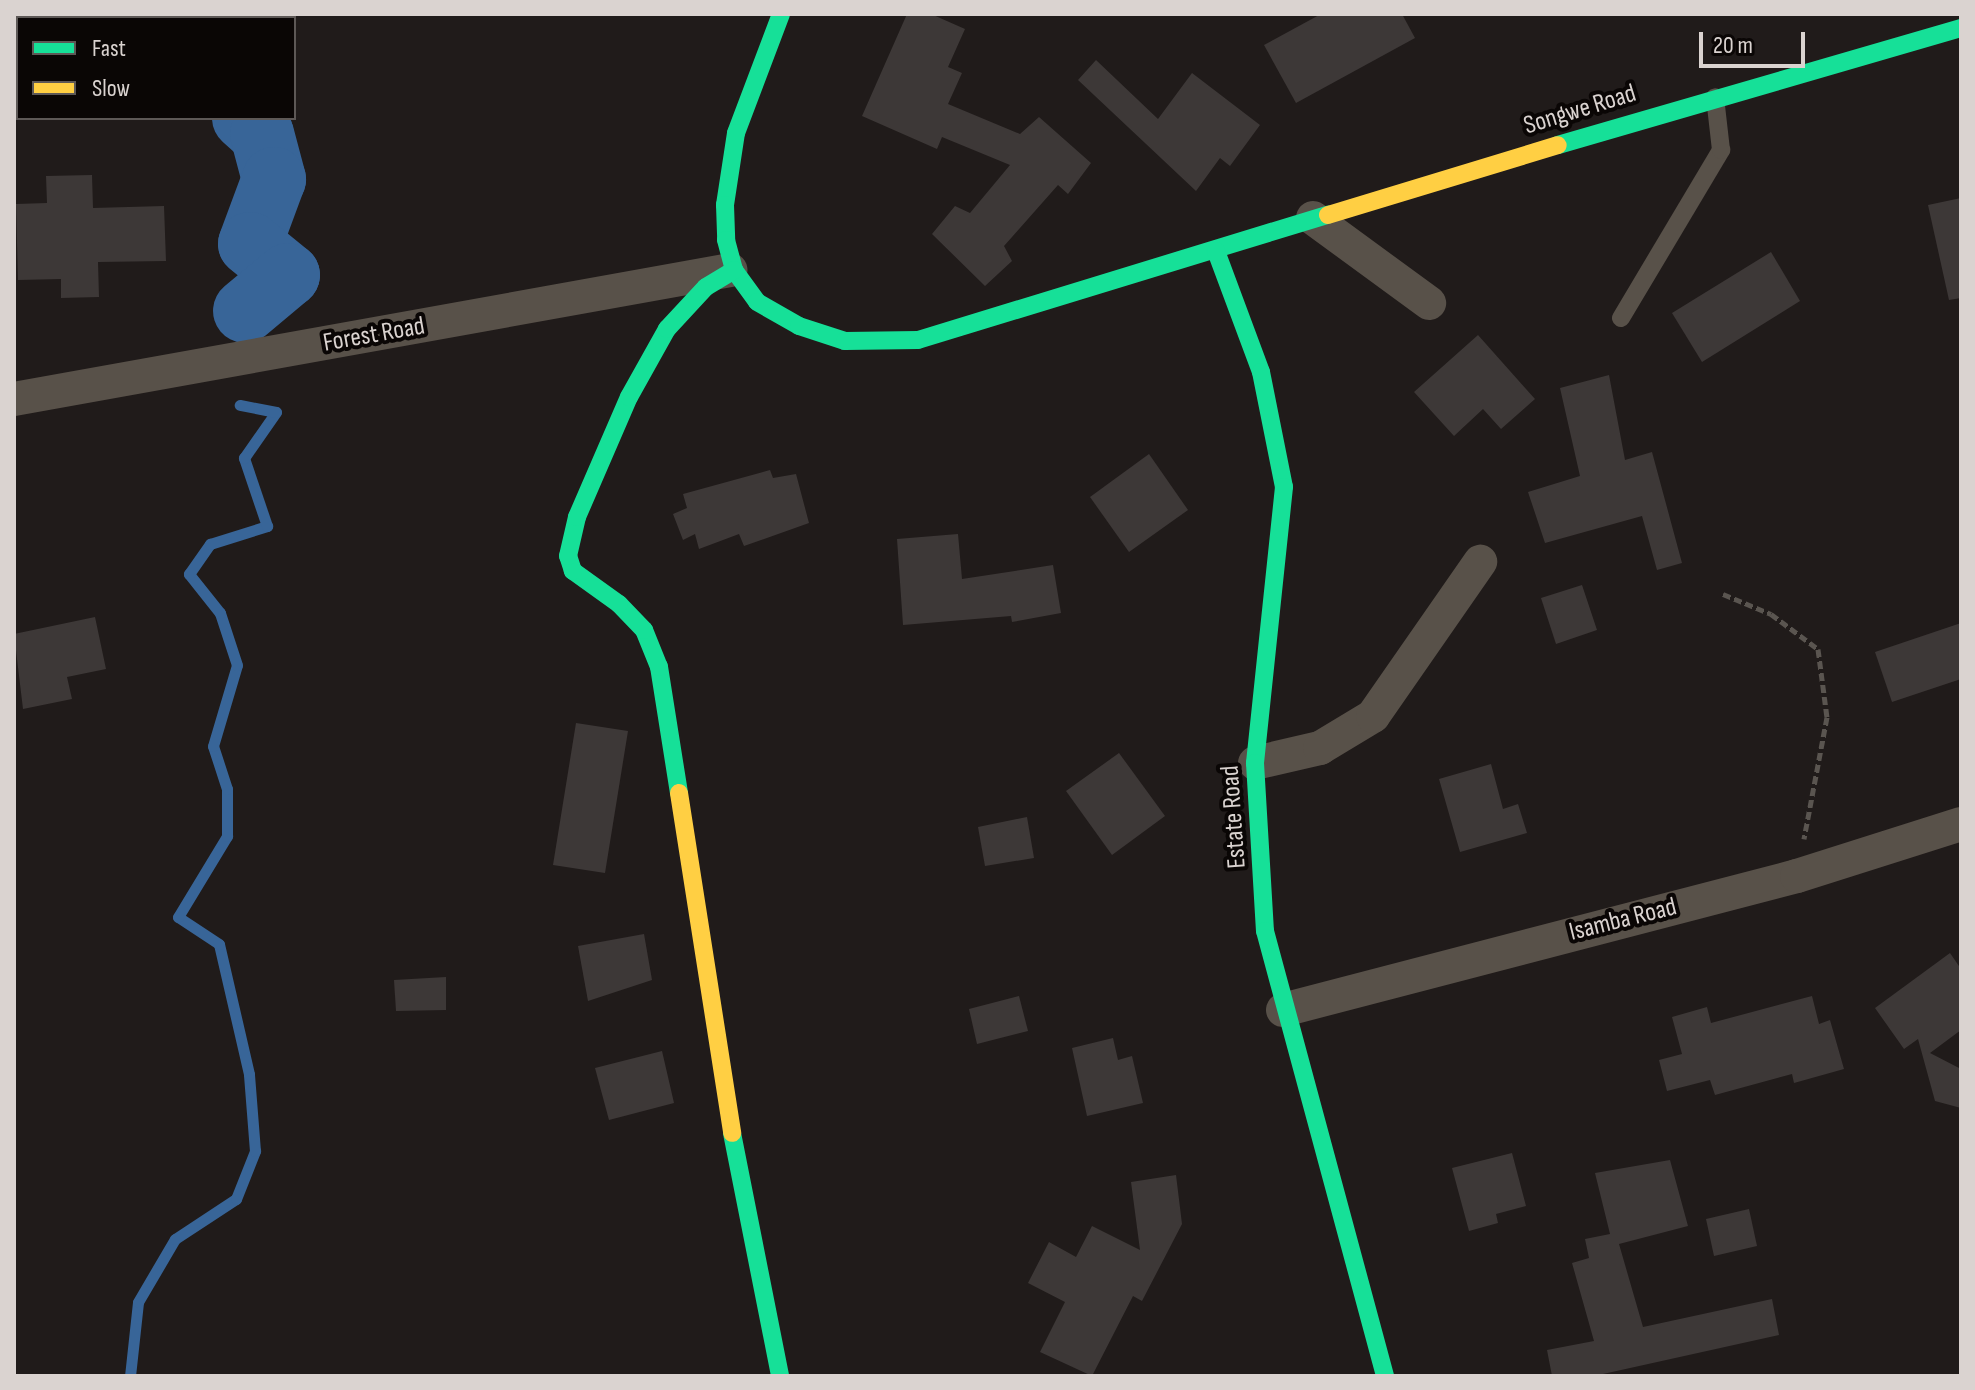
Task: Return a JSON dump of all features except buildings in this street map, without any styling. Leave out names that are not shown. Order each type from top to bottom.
[{"type":"street","points":[[780,1376],[745,1216],[659,667],[644,630],[619,604],[591,588],[573,571],[568,556],[577,517],[594,477],[629,397],[667,329],[706,287],[734,270],[725,205],[736,133],[781,14]]},
{"type":"street","name":"Songwe Road","points":[[734,270],[757,302],[799,326],[845,341],[918,340],[1715,97],[1961,28]]},
{"type":"street","points":[[1313,218],[1429,303]]},
{"type":"street","name":"Estate Road","points":[[1216,251],[1261,372],[1284,487],[1255,763],[1264,852],[1265,931],[1283,1010],[1385,1376]]},
{"type":"street","name":"Forest Road","points":[[14,399],[734,270]]},
{"type":"street","points":[[1255,763],[1320,748],[1373,716],[1480,562]]},
{"type":"street","name":"Isamba Road","points":[[1283,1010],[1797,876],[1961,824]]},
{"type":"lane","points":[[1621,318],[1721,150],[1715,97]]},
{"type":"path","points":[[1723,594],[1771,614],[1818,649],[1827,717],[1797,876]]},
{"type":"waterway","points":[[245,311],[288,275],[250,244],[274,179],[262,134],[246,120]]},
{"type":"waterway","points":[[130,1376],[138,1302],[175,1239],[236,1199],[255,1151],[249,1074],[219,944],[178,917],[227,836],[227,789],[213,746],[237,665],[220,613],[189,574],[210,544],[267,526],[244,458],[276,412],[240,405]]},
{"type":"traffic: fast","points":[[781,14],[736,133],[725,205],[726,240],[734,270],[757,302],[799,326],[845,341],[918,340],[1328,215]]},
{"type":"traffic: fast","points":[[1558,145],[1961,28]]},
{"type":"traffic: fast","points":[[1216,251],[1261,372],[1284,487],[1255,763],[1265,931],[1385,1376]]},
{"type":"traffic: fast","points":[[679,793],[659,667],[644,630],[619,604],[573,571],[568,556],[577,517],[629,397],[667,329],[706,287],[734,270]]},
{"type":"traffic: fast","points":[[732,1133],[780,1376]]},
{"type":"traffic: slow","points":[[1328,215],[1558,145]]},
{"type":"traffic: slow","points":[[679,793],[732,1133]]}]
